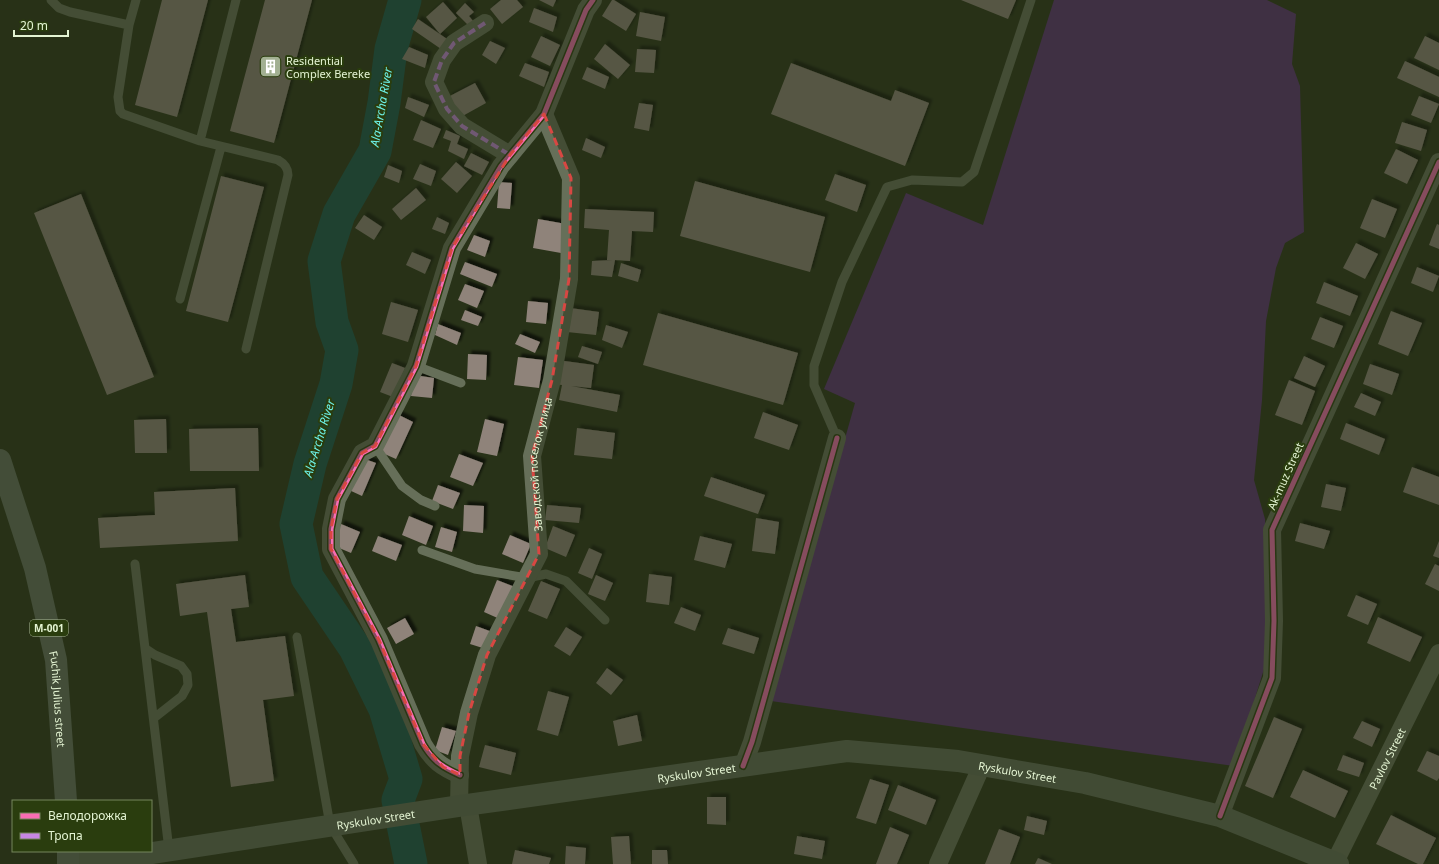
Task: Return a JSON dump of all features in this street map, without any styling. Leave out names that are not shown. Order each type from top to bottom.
[{"type":"main road","name":"Fuchik Julius street","points":[[0,460],[35,568],[56,660],[66,800]]},
{"type":"main road","name":"Ryskulov Street","points":[[68,864],[158,855],[368,820],[847,751],[958,761],[1085,783],[1220,816],[1336,864]]},
{"type":"main road","points":[[68,852],[68,864]]},
{"type":"street","points":[[460,775],[443,767],[429,754],[423,744],[379,640],[331,549],[331,529],[337,499],[362,453],[375,446],[416,366],[452,248],[501,166],[544,114],[586,10],[593,0]]},
{"type":"street","points":[[485,23],[454,43],[442,60],[434,82],[447,110],[462,126],[510,155]]},
{"type":"street","name":"Заводской поселок улица","points":[[478,864],[456,807],[460,775],[460,756],[469,713],[487,655],[539,554],[532,456],[552,380],[569,280],[571,178],[544,114]]},
{"type":"street","name":"Ak-muz Street","points":[[1220,816],[1272,678],[1274,621],[1272,530],[1439,162]]},
{"type":"street","points":[[743,766],[752,742],[837,438]]},
{"type":"street","name":"Pavlov Street","points":[[1336,864],[1439,653]]},
{"type":"street","points":[[938,864],[982,765]]},
{"type":"lane","points":[[51,0],[59,8],[70,12],[129,25]]},
{"type":"lane","points":[[136,0],[129,25],[118,97],[120,111],[127,117],[200,141],[278,160],[285,165],[288,170],[246,349]]},
{"type":"lane","points":[[200,141],[236,0]]},
{"type":"lane","points":[[837,438],[814,385],[814,366],[842,282],[887,187],[912,180],[962,182],[974,172],[1031,0]]},
{"type":"lane","points":[[180,299],[221,147]]},
{"type":"lane","points":[[416,366],[461,383]]},
{"type":"lane","points":[[375,446],[402,486],[421,500],[435,506]]},
{"type":"lane","points":[[422,550],[475,569],[527,578],[546,574],[566,581],[604,620]]},
{"type":"lane","points":[[135,564],[154,718],[158,855]]},
{"type":"lane","points":[[297,638],[330,826],[354,864]]},
{"type":"lane","points":[[146,649],[155,655],[181,666],[187,674],[188,684],[182,696],[154,718]]},
{"type":"highlighted area","points":[[544,114],[571,178],[569,279],[552,380],[532,456],[539,554],[487,655],[469,713],[460,756],[460,775],[443,767],[423,744],[379,640],[331,549],[331,529],[337,499],[362,453],[375,446],[416,366],[452,248],[510,155]]},
{"type":"shaded area","points":[[1054,0],[1267,0],[1296,14],[1292,64],[1300,86],[1304,232],[1285,243],[1276,268],[1266,321],[1262,400],[1254,480],[1265,519],[1269,582],[1264,669],[1234,766],[771,701],[855,403],[824,389],[906,193],[983,225]]},
{"type":"building","points":[[162,0],[208,0],[177,117],[135,105]]},
{"type":"building","name":"Residential Complex Bereke","points":[[265,0],[312,0],[274,143],[230,131]]},
{"type":"building","points":[[501,0],[517,0],[523,7],[502,24],[490,9]]},
{"type":"building","points":[[539,0],[556,0],[553,7]]},
{"type":"building","points":[[612,0],[636,14],[626,31],[602,16]]},
{"type":"building","points":[[961,0],[1016,0],[1008,19]]},
{"type":"building","points":[[443,2],[457,18],[440,34],[426,17]]},
{"type":"building","points":[[465,3],[474,12],[469,16],[473,21],[468,25],[456,13]]},
{"type":"building","points":[[534,8],[557,17],[553,32],[529,22]]},
{"type":"building","points":[[640,12],[665,17],[661,41],[636,36]]},
{"type":"building","points":[[418,19],[447,39],[441,49],[412,29]]},
{"type":"building","points":[[541,36],[560,45],[550,66],[531,57]]},
{"type":"building","points":[[1425,36],[1439,43],[1439,70],[1414,58]]},
{"type":"building","points":[[490,41],[505,48],[496,64],[482,55]]},
{"type":"building","points":[[605,44],[630,65],[618,79],[594,59]]},
{"type":"building","points":[[409,47],[428,55],[425,68],[402,59]]},
{"type":"building","points":[[637,49],[656,50],[654,73],[635,72]]},
{"type":"building","points":[[1405,61],[1439,77],[1439,97],[1397,78]]},
{"type":"building","points":[[525,63],[549,72],[544,87],[519,76]]},
{"type":"building","points":[[791,63],[891,101],[895,90],[929,103],[905,166],[771,114]]},
{"type":"building","points":[[587,67],[609,77],[605,89],[582,79]]},
{"type":"building","points":[[475,83],[486,103],[459,118],[448,97]]},
{"type":"building","points":[[1419,96],[1439,104],[1431,123],[1411,115]]},
{"type":"building","points":[[408,97],[429,105],[424,117],[405,108]]},
{"type":"building","points":[[639,103],[653,105],[649,131],[634,128]]},
{"type":"building","points":[[421,120],[441,129],[433,148],[413,140]]},
{"type":"building","points":[[1402,122],[1427,130],[1421,151],[1395,143]]},
{"type":"building","points":[[446,130],[460,136],[457,144],[468,149],[464,159],[448,151],[451,141],[443,138]]},
{"type":"building","points":[[586,138],[605,147],[601,158],[582,150]]},
{"type":"building","points":[[1396,149],[1418,160],[1407,184],[1384,173]]},
{"type":"building","points":[[471,153],[489,162],[482,175],[464,166]]},
{"type":"building","points":[[456,162],[472,176],[457,193],[441,179]]},
{"type":"building","points":[[420,164],[436,171],[431,186],[413,179]]},
{"type":"building","points":[[388,165],[402,171],[399,183],[384,177]]},
{"type":"building","points":[[835,174],[866,185],[857,212],[825,200]]},
{"type":"building","points":[[221,176],[264,187],[228,322],[186,311]]},
{"type":"building","points":[[695,181],[825,217],[810,272],[680,236]]},
{"type":"building","points":[[499,182],[512,183],[510,209],[497,208]]},
{"type":"building","points":[[416,188],[426,200],[401,220],[392,209]]},
{"type":"building","points":[[81,194],[154,377],[107,395],[34,213]]},
{"type":"building","points":[[1372,199],[1397,209],[1385,238],[1360,228]]},
{"type":"building","points":[[585,209],[654,212],[653,232],[632,231],[630,261],[615,260],[612,277],[591,275],[592,261],[613,260],[607,260],[609,230],[584,228]]},
{"type":"building","points":[[364,215],[382,227],[374,240],[355,228]]},
{"type":"building","points":[[437,217],[449,223],[445,234],[432,229]]},
{"type":"building","points":[[538,219],[566,224],[561,253],[533,248]]},
{"type":"building","points":[[1437,224],[1439,225],[1439,249],[1429,245]]},
{"type":"building","points":[[474,235],[490,241],[485,257],[467,250]]},
{"type":"building","points":[[1356,243],[1378,254],[1365,279],[1343,268]]},
{"type":"building","points":[[412,252],[431,260],[425,274],[406,265]]},
{"type":"building","points":[[465,262],[497,274],[492,287],[460,274]]},
{"type":"building","points":[[621,263],[641,270],[638,282],[618,276]]},
{"type":"building","points":[[1417,267],[1439,276],[1433,292],[1411,283]]},
{"type":"building","points":[[1324,282],[1358,296],[1350,316],[1316,303]]},
{"type":"building","points":[[465,284],[484,291],[477,308],[458,300]]},
{"type":"building","points":[[528,301],[548,303],[546,324],[526,322]]},
{"type":"building","points":[[391,302],[418,310],[408,342],[382,334]]},
{"type":"building","points":[[570,308],[599,312],[596,335],[567,332]]},
{"type":"building","points":[[465,310],[482,317],[478,326],[461,320]]},
{"type":"building","points":[[1391,311],[1422,323],[1408,356],[1378,344]]},
{"type":"building","points":[[658,313],[798,353],[783,405],[643,365]]},
{"type":"building","points":[[1320,317],[1343,326],[1334,348],[1311,339]]},
{"type":"building","points":[[438,324],[461,333],[457,345],[435,335]]},
{"type":"building","points":[[606,325],[628,332],[622,348],[602,340]]},
{"type":"building","points":[[520,334],[540,342],[535,353],[515,344]]},
{"type":"building","points":[[582,346],[602,352],[598,364],[578,357]]},
{"type":"building","points":[[468,354],[487,355],[486,380],[467,379]]},
{"type":"building","points":[[1304,356],[1325,366],[1315,387],[1294,378]]},
{"type":"building","points":[[518,357],[543,360],[539,388],[514,385]]},
{"type":"building","points":[[557,360],[594,365],[591,388],[571,386],[620,395],[617,412],[559,400],[562,385],[554,384]]},
{"type":"building","points":[[392,363],[405,368],[393,397],[380,392]]},
{"type":"building","points":[[1370,364],[1399,374],[1392,395],[1363,384]]},
{"type":"building","points":[[414,375],[434,378],[432,398],[411,396]]},
{"type":"building","points":[[1289,380],[1315,391],[1302,425],[1275,415]]},
{"type":"building","points":[[1361,393],[1381,402],[1375,416],[1354,407]]},
{"type":"building","points":[[763,412],[798,425],[789,450],[754,438]]},
{"type":"building","points":[[397,414],[413,422],[396,459],[380,452]]},
{"type":"building","points":[[166,419],[167,453],[135,453],[134,420]]},
{"type":"building","points":[[485,419],[504,424],[497,456],[477,452]]},
{"type":"building","points":[[1346,423],[1385,439],[1379,455],[1340,439]]},
{"type":"building","points":[[258,428],[259,471],[190,471],[189,429]]},
{"type":"building","points":[[577,428],[615,433],[612,459],[574,455]]},
{"type":"building","points":[[459,454],[483,463],[473,486],[450,477]]},
{"type":"building","points":[[362,458],[376,463],[362,496],[349,490]]},
{"type":"building","points":[[1412,467],[1439,477],[1439,505],[1403,492]]},
{"type":"building","points":[[711,477],[765,495],[758,514],[704,496]]},
{"type":"building","points":[[1326,484],[1346,488],[1341,511],[1321,507]]},
{"type":"building","points":[[438,485],[460,493],[453,509],[432,501]]},
{"type":"building","points":[[235,488],[238,541],[100,548],[98,518],[155,515],[154,492]]},
{"type":"building","points":[[464,505],[484,506],[483,533],[463,531]]},
{"type":"building","points":[[547,505],[581,508],[579,523],[545,520]]},
{"type":"building","points":[[409,516],[433,526],[426,545],[402,535]]},
{"type":"building","points":[[756,518],[779,522],[775,554],[752,551]]},
{"type":"building","points":[[1300,523],[1330,531],[1324,549],[1295,541]]},
{"type":"building","points":[[341,524],[360,532],[351,553],[332,545]]},
{"type":"building","points":[[553,526],[575,535],[566,557],[545,548]]},
{"type":"building","points":[[441,527],[457,532],[452,552],[435,547]]},
{"type":"building","points":[[510,535],[531,544],[523,563],[502,554]]},
{"type":"building","points":[[378,536],[402,545],[396,561],[372,551]]},
{"type":"building","points":[[700,536],[732,544],[725,568],[694,560]]},
{"type":"building","points":[[1439,541],[1439,558],[1433,556]]},
{"type":"building","points":[[589,548],[602,554],[592,579],[578,573]]},
{"type":"building","points":[[1435,564],[1439,566],[1439,591],[1425,584]]},
{"type":"building","points":[[649,574],[672,577],[669,605],[646,602]]},
{"type":"building","points":[[245,575],[249,607],[231,609],[236,642],[285,636],[294,696],[263,700],[274,781],[231,787],[207,612],[180,616],[176,584]]},
{"type":"building","points":[[596,575],[613,583],[605,601],[588,594]]},
{"type":"building","points":[[497,580],[515,587],[502,620],[484,612]]},
{"type":"building","points":[[541,581],[560,589],[547,619],[528,611]]},
{"type":"building","points":[[1356,595],[1377,604],[1368,625],[1347,616]]},
{"type":"building","points":[[681,607],[701,615],[695,631],[674,623]]},
{"type":"building","points":[[1378,617],[1422,637],[1410,662],[1367,643]]},
{"type":"building","points":[[405,618],[414,634],[396,644],[387,628]]},
{"type":"building","points":[[476,626],[495,633],[489,650],[470,644]]},
{"type":"building","points":[[566,627],[582,637],[570,656],[554,646]]},
{"type":"building","points":[[728,628],[759,638],[754,654],[722,644]]},
{"type":"building","points":[[607,668],[623,680],[611,695],[596,683]]},
{"type":"building","points":[[548,691],[569,697],[558,736],[537,730]]},
{"type":"building","points":[[637,715],[642,741],[618,746],[613,721]]},
{"type":"building","points":[[1274,717],[1302,729],[1273,798],[1245,786]]},
{"type":"building","points":[[1362,721],[1380,729],[1372,747],[1353,738]]},
{"type":"building","points":[[442,727],[456,731],[448,755],[435,750]]},
{"type":"building","points":[[485,745],[516,753],[511,775],[479,767]]},
{"type":"building","points":[[1427,751],[1439,756],[1439,778],[1437,781],[1417,771]]},
{"type":"building","points":[[1343,755],[1364,763],[1359,777],[1337,770]]},
{"type":"building","points":[[1303,770],[1348,791],[1335,818],[1290,797]]},
{"type":"building","points":[[870,779],[889,785],[876,824],[856,818]]},
{"type":"building","points":[[898,785],[936,800],[926,825],[888,810]]},
{"type":"building","points":[[707,797],[726,797],[726,825],[707,824]]},
{"type":"building","points":[[1391,815],[1436,838],[1423,864],[1418,864],[1376,844]]},
{"type":"building","points":[[1027,816],[1047,821],[1044,835],[1024,830]]},
{"type":"building","points":[[890,827],[909,835],[897,864],[876,864]]},
{"type":"building","points":[[999,829],[1020,837],[1010,864],[985,864]]},
{"type":"building","points":[[629,836],[631,864],[613,864],[611,837]]},
{"type":"building","points":[[797,836],[825,841],[822,859],[794,854]]},
{"type":"building","points":[[566,846],[586,848],[585,864],[565,864]]},
{"type":"building","points":[[515,850],[551,858],[549,864],[512,864]]},
{"type":"building","points":[[652,850],[667,850],[668,864],[652,864]]},
{"type":"building","points":[[1038,858],[1052,864],[1035,864]]},
{"type":"waterway","name":"Ala-Archa River","points":[[405,0],[391,49],[384,103],[375,151],[339,214],[324,261],[332,322],[342,350],[336,384],[310,464],[296,524],[307,577],[355,648],[385,709],[406,779],[398,800],[411,864]]},
{"type":"marked path","points":[[485,23],[454,43],[442,60],[434,82],[447,109],[462,126],[510,155]]},
{"type":"cycle path","points":[[460,775],[438,763],[430,755],[423,744],[379,640],[331,549],[331,529],[337,499],[362,453],[375,446],[416,366],[452,248],[501,166],[544,114],[586,10],[593,0]]},
{"type":"cycle path","points":[[1220,816],[1272,678],[1274,621],[1272,530],[1439,162]]},
{"type":"cycle path","points":[[743,766],[752,742],[837,438]]},
{"type":"place","name":"Residential Complex Bereke","points":[[271,66]]}]
